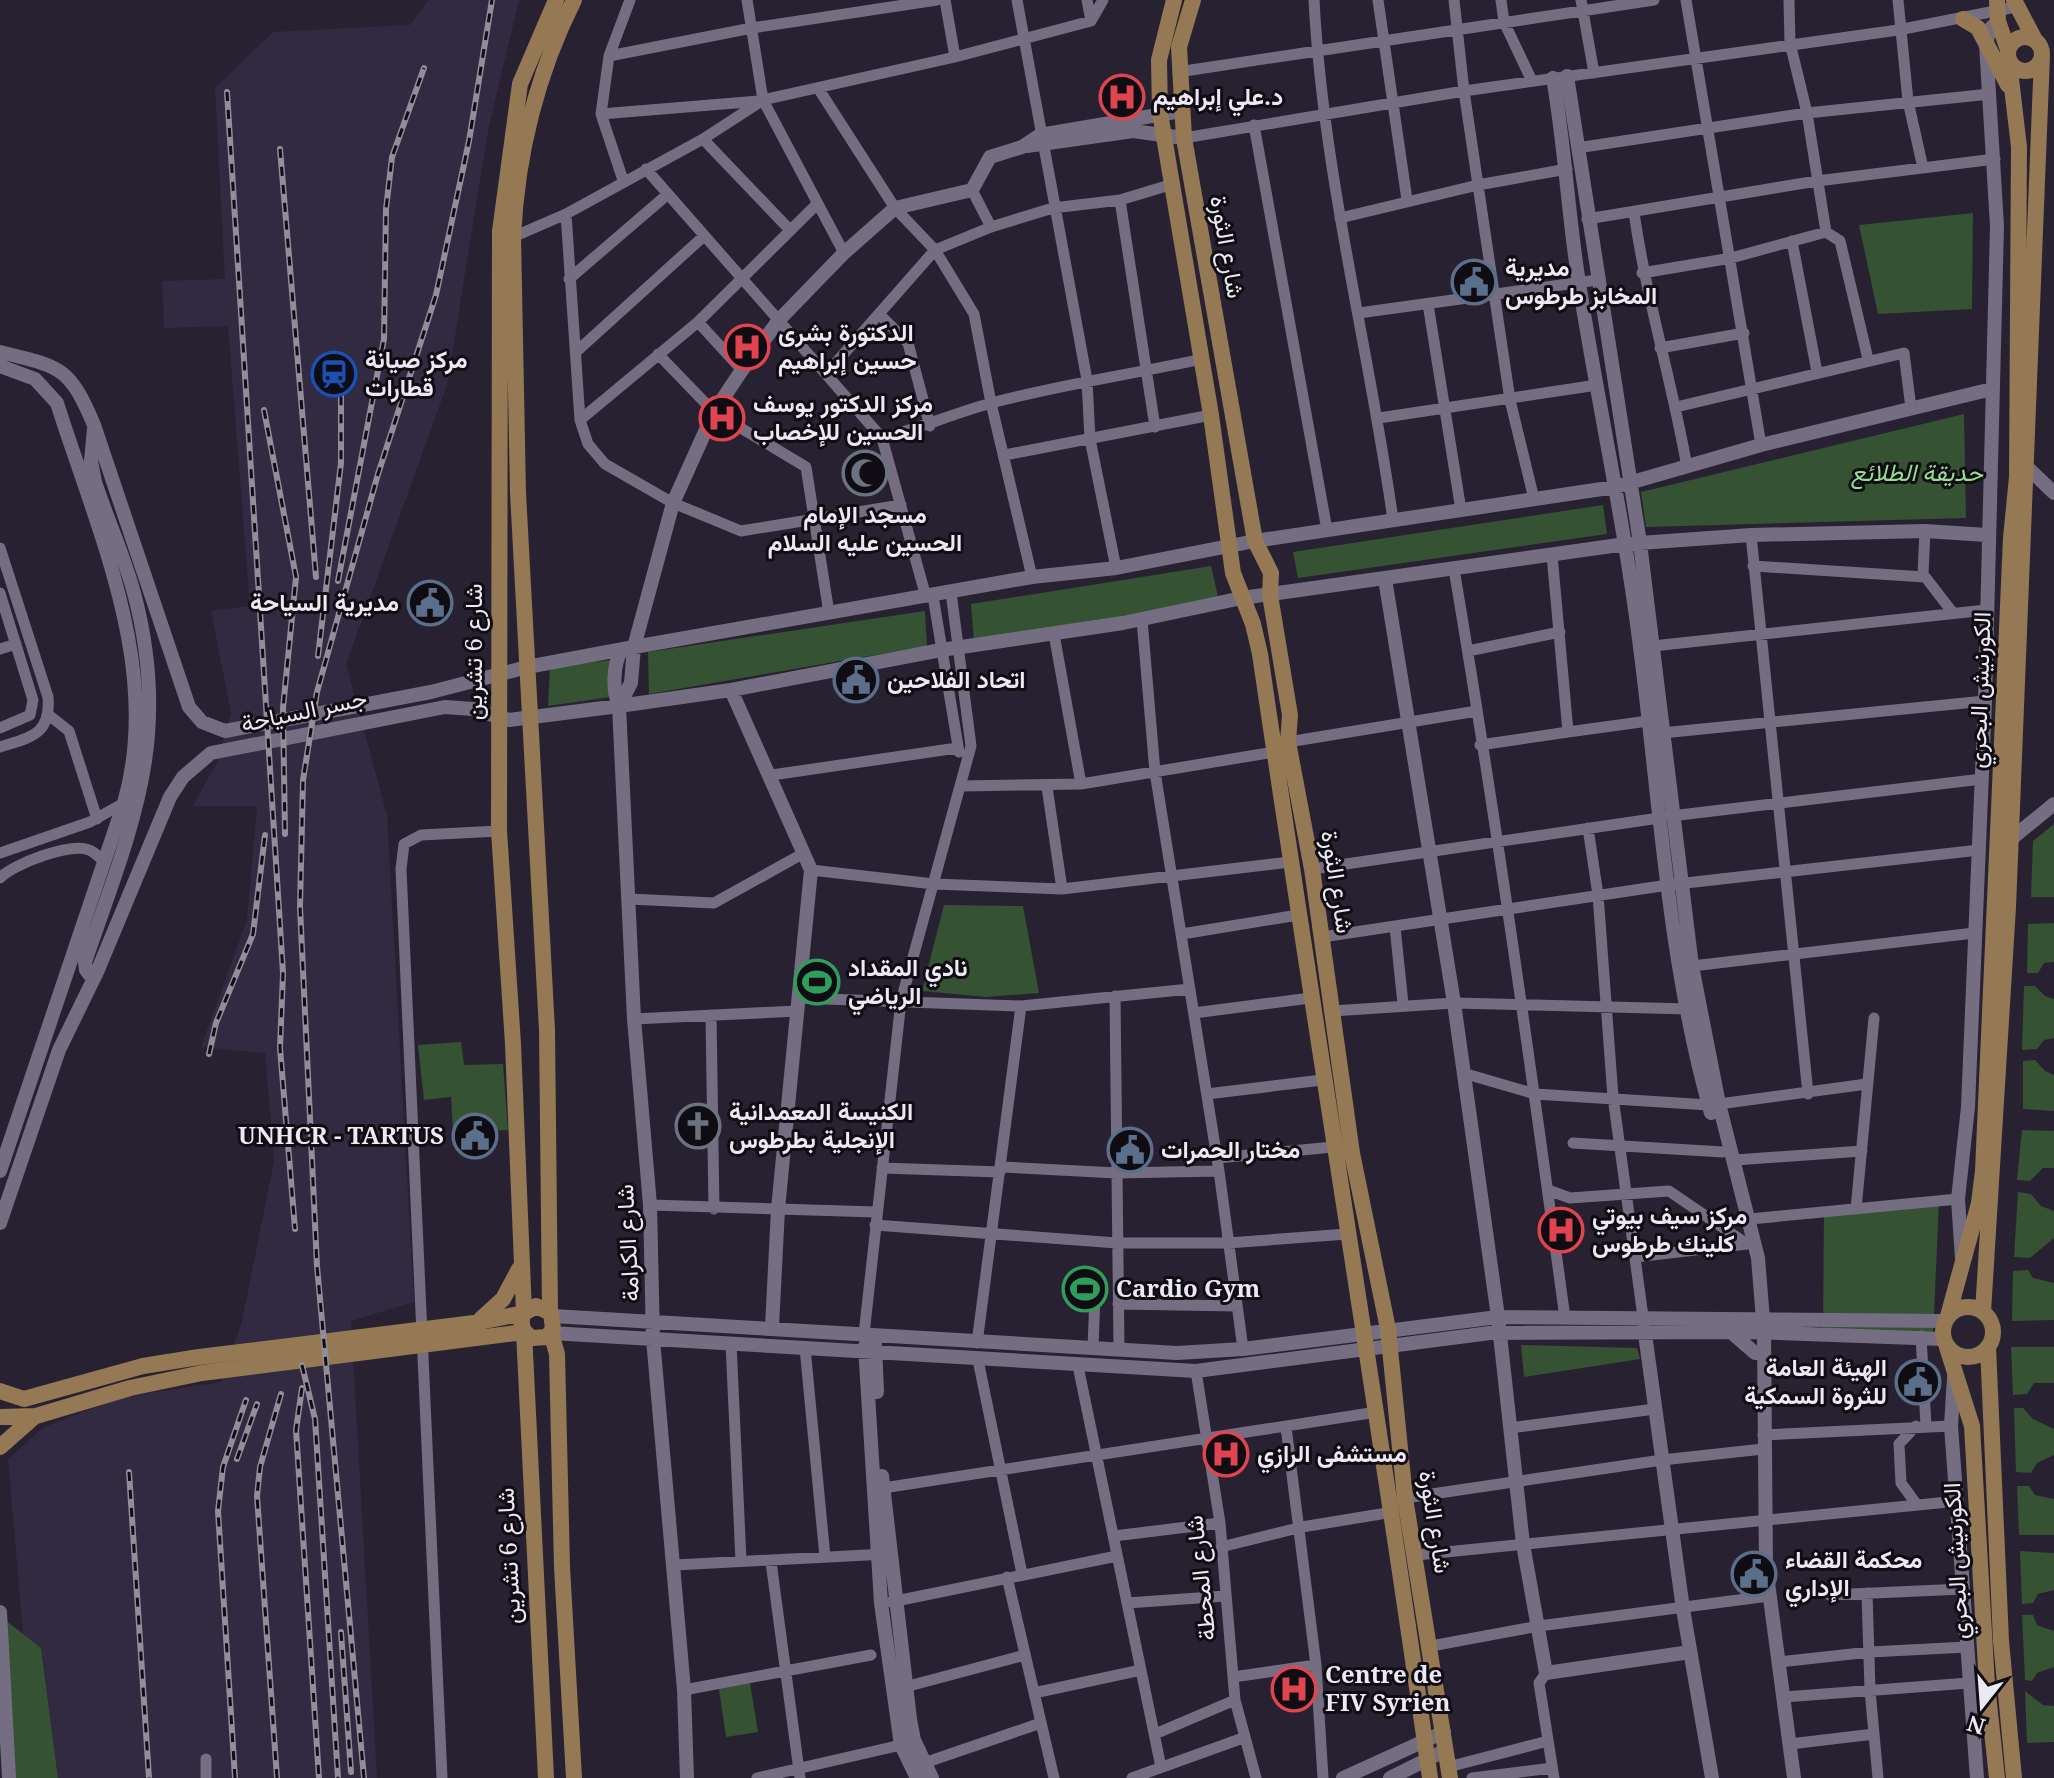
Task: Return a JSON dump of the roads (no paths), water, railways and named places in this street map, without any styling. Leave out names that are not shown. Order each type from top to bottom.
[{"type":"main road","name":"شارع 6 تشرين","points":[[524,1313],[513,1044],[499,831],[500,231],[520,84],[556,0]]},
{"type":"main road","name":"شارع 6 تشرين","points":[[551,1313],[547,1030],[518,493],[513,237],[514,207],[537,82],[574,0]]},
{"type":"main road","name":"شارع الثورة","points":[[1174,0],[1159,60],[1160,113],[1232,546],[1233,573],[1257,640],[1322,1080],[1366,1332],[1430,1778]]},
{"type":"main road","name":"شارع الثورة","points":[[1193,0],[1183,27],[1178,72],[1184,138],[1255,541],[1270,566],[1270,595],[1290,715],[1288,742],[1312,869],[1352,1153],[1391,1348],[1405,1498],[1448,1765]]},
{"type":"main road","points":[[2015,4],[2039,48],[2031,71],[2018,71],[2008,56],[2016,39],[2029,37],[2039,48]]},
{"type":"main road","name":"الكورنيش البحري","points":[[1947,1318],[1979,1203],[1983,1171],[2011,538],[2017,477],[2019,147],[2008,56],[1997,11]]},
{"type":"main road","points":[[1963,19],[1978,28],[2014,95]]},
{"type":"main road","name":"الكورنيش البحري","points":[[1983,1312],[1993,1198],[2028,468],[2039,48]]},
{"type":"main road","points":[[474,1323],[503,1299],[521,1264]]},
{"type":"main road","points":[[439,1334],[524,1313],[536,1306],[551,1313],[551,1333],[557,1354],[562,1567],[574,1778]]},
{"type":"main road","points":[[1969,1307],[1983,1312],[1993,1330],[1988,1347],[1978,1355],[1966,1357],[1954,1353],[1944,1341],[1947,1318],[1969,1307]]},
{"type":"main road","points":[[524,1313],[524,1332]]},
{"type":"main road","name":"شارع 6 تشرين","points":[[524,1332],[546,1778]]},
{"type":"main road","points":[[0,1391],[14,1398],[37,1397],[143,1366],[201,1365],[439,1334],[524,1332],[537,1339],[551,1333]]},
{"type":"main road","name":"الكورنيش البحري","points":[[1944,1341],[1972,1426],[1987,1685],[1997,1778]]},
{"type":"main road","name":"الكورنيش البحري","points":[[1988,1347],[2001,1641],[2014,1778]]},
{"type":"main road","points":[[0,1417],[36,1416],[201,1365]]},
{"type":"main road","points":[[0,1447],[36,1416]]},
{"type":"street","points":[[623,180],[601,114],[609,56],[630,0]]},
{"type":"street","points":[[747,0],[763,100],[844,253]]},
{"type":"street","points":[[609,56],[752,28],[937,0]]},
{"type":"street","points":[[945,0],[955,57]]},
{"type":"street","points":[[1017,0],[1087,380],[1090,439],[1116,568]]},
{"type":"street","points":[[1087,0],[1091,21]]},
{"type":"street","points":[[601,114],[763,100],[955,57],[1091,21],[1103,0]]},
{"type":"street","points":[[1314,0],[1316,51],[1324,114],[1340,218],[1379,418],[1393,520]]},
{"type":"street","points":[[1378,0],[1407,200]]},
{"type":"street","points":[[1454,0],[1464,91],[1510,400],[1534,499]]},
{"type":"street","points":[[1501,0],[1504,22],[1532,81]]},
{"type":"street","points":[[1178,72],[1504,22],[1581,6],[1654,0]]},
{"type":"street","points":[[1686,0],[1761,445]]},
{"type":"street","points":[[1789,0],[1790,43],[1807,113],[1826,232],[1840,241],[1868,359]]},
{"type":"street","points":[[1898,0],[1898,30],[1908,101],[1923,168]]},
{"type":"street","points":[[1041,140],[1133,131],[1184,138],[1464,91],[1898,30],[1963,19],[2015,4]]},
{"type":"street","points":[[1581,6],[1594,73]]},
{"type":"street","points":[[1962,1266],[1958,1199],[1968,1107],[1982,779],[1997,226],[1986,44],[1997,11]]},
{"type":"street","points":[[1560,77],[1577,148],[1632,483],[1633,543],[1648,721],[1665,817],[1689,1009],[1758,1258],[1764,1520],[1769,1596],[1794,1778]]},
{"type":"street","points":[[1560,77],[1579,282],[1615,487],[1633,543],[1653,646],[1662,733],[1665,817]]},
{"type":"street","points":[[818,88],[895,208],[935,250],[974,314],[991,403],[1032,577]]},
{"type":"street","points":[[1577,148],[1807,113],[1990,94]]},
{"type":"street","points":[[513,237],[566,214],[623,180],[703,139],[763,100]]},
{"type":"street","points":[[895,208],[972,190],[990,157],[1041,140],[1181,111]]},
{"type":"street","points":[[1254,125],[1327,530]]},
{"type":"street","points":[[703,139],[789,229]]},
{"type":"street","points":[[1587,219],[1817,181],[1995,159]]},
{"type":"street","points":[[646,169],[882,438],[930,596],[957,748],[966,762]]},
{"type":"street","points":[[1340,218],[1407,200],[1567,169]]},
{"type":"street","points":[[826,374],[935,250],[991,227],[1053,208],[1120,200],[1173,184]]},
{"type":"street","points":[[972,190],[991,227]]},
{"type":"street","points":[[569,279],[668,194]]},
{"type":"street","points":[[1120,200],[1155,427]]},
{"type":"street","points":[[580,420],[698,322],[816,205]]},
{"type":"street","name":"شارع الكرامة","points":[[687,1778],[675,1565],[653,1339],[650,1205],[634,1019],[615,668],[628,648],[673,503],[714,412],[779,320],[844,253],[895,208]]},
{"type":"street","points":[[1634,212],[1642,273],[1676,407],[1687,467]]},
{"type":"street","points":[[566,214],[580,420],[588,444],[605,464],[673,503],[741,531],[901,505]]},
{"type":"street","points":[[1642,273],[1731,258],[1826,232]]},
{"type":"street","points":[[576,352],[704,236]]},
{"type":"street","points":[[1792,241],[1817,372]]},
{"type":"street","points":[[1359,313],[1597,280]]},
{"type":"street","points":[[1428,304],[1461,510]]},
{"type":"street","points":[[879,314],[908,343],[930,426]]},
{"type":"street","points":[[698,322],[742,370]]},
{"type":"street","points":[[1660,348],[1744,333]]},
{"type":"street","points":[[0,352],[54,368],[77,385],[94,425],[93,472],[133,591],[141,625],[148,683],[149,733],[137,812],[85,962],[87,974],[92,980]]},
{"type":"street","points":[[1676,407],[1868,359],[1904,353],[1911,408]]},
{"type":"street","points":[[658,354],[714,412],[806,467],[829,613]]},
{"type":"street","points":[[882,438],[930,426],[991,403],[1087,380],[1202,359]]},
{"type":"street","points":[[0,366],[27,375],[42,385],[57,403],[132,650],[137,726],[132,776],[124,803],[0,1171]]},
{"type":"street","points":[[42,385],[54,368]]},
{"type":"street","points":[[1379,418],[1597,385]]},
{"type":"street","points":[[404,705],[498,673],[628,648],[1032,577],[1116,568],[1255,541],[1615,487],[1761,445],[1992,389]]},
{"type":"street","points":[[1005,455],[1211,415]]},
{"type":"street","name":"جسر السياحة","points":[[94,425],[189,707],[202,722],[225,731],[404,705]]},
{"type":"street","points":[[2028,468],[2054,493]]},
{"type":"street","points":[[404,705],[459,707],[499,718],[619,706],[731,690],[941,650],[1142,620],[1242,598],[1633,543],[1751,535],[1925,531],[1987,535]]},
{"type":"street","points":[[1925,531],[1925,577],[1953,613]]},
{"type":"street","points":[[1751,535],[1808,1094]]},
{"type":"street","points":[[0,548],[48,697],[50,716],[40,733],[0,747]]},
{"type":"street","points":[[1552,555],[1568,732]]},
{"type":"street","points":[[1753,566],[1925,577]]},
{"type":"street","points":[[1454,569],[1523,1004],[1565,1318]]},
{"type":"street","points":[[1385,579],[1454,1003],[1498,1317],[1523,1544],[1546,1673],[1539,1683],[1553,1773],[1472,1778]]},
{"type":"street","points":[[932,1778],[914,1740],[896,1601],[885,1554],[869,1334],[876,1212],[901,1001],[962,786],[971,741],[951,592]]},
{"type":"street","points":[[0,593],[33,700],[30,715],[0,728]]},
{"type":"street","points":[[1653,646],[1986,610]]},
{"type":"street","points":[[1142,620],[1155,772],[1219,1171],[1243,1349]]},
{"type":"street","points":[[1468,651],[1560,632]]},
{"type":"street","points":[[1054,634],[1081,784]]},
{"type":"street","points":[[0,649],[16,644]]},
{"type":"street","points":[[731,690],[772,775],[811,870],[778,1209],[772,1327]]},
{"type":"street","points":[[1662,733],[1985,701]]},
{"type":"street","name":"جسر السياحة","points":[[92,980],[170,797],[183,777],[211,753],[404,705]]},
{"type":"street","points":[[1288,742],[1477,711]]},
{"type":"street","points":[[50,716],[69,731],[97,819]]},
{"type":"street","points":[[1480,745],[1648,721]]},
{"type":"street","points":[[772,775],[957,748]]},
{"type":"street","points":[[962,786],[1047,787],[1081,784],[1274,752]]},
{"type":"street","points":[[1312,869],[1665,817],[1982,779]]},
{"type":"street","points":[[1047,787],[1062,889]]},
{"type":"street","points":[[0,853],[97,819],[124,803]]},
{"type":"street","points":[[2011,839],[2054,804]]},
{"type":"street","points":[[1588,828],[1598,895],[1613,1097],[1683,1609],[1712,1778]]},
{"type":"street","points":[[442,1778],[401,869],[404,844],[421,835],[499,831]]},
{"type":"street","points":[[0,878],[12,867],[70,849],[89,849],[104,862]]},
{"type":"street","points":[[1322,937],[1673,884],[1979,850]]},
{"type":"street","points":[[629,899],[714,903],[804,853]]},
{"type":"street","points":[[811,870],[934,884],[1062,889],[1173,873],[1290,862]]},
{"type":"street","points":[[1673,884],[1692,966],[1714,1105]]},
{"type":"street","points":[[1182,934],[1298,915]]},
{"type":"street","points":[[1395,927],[1403,1004]]},
{"type":"street","points":[[1692,966],[1974,933]]},
{"type":"street","points":[[67,973],[92,980]]},
{"type":"street","points":[[0,1223],[59,1050],[92,980]]},
{"type":"street","points":[[634,1019],[711,1015],[798,1005],[901,1001],[1021,1006],[1190,989]]},
{"type":"street","points":[[1115,996],[1119,1349]]},
{"type":"street","points":[[1194,1013],[1310,998]]},
{"type":"street","points":[[1332,1011],[1454,1003],[1689,1009]]},
{"type":"street","points":[[977,1343],[1021,1006]]},
{"type":"street","points":[[711,1015],[714,1209]]},
{"type":"street","points":[[1856,1209],[1874,1018]]},
{"type":"street","points":[[1463,1073],[1535,1094],[1714,1105],[1867,1084]]},
{"type":"street","points":[[1207,1094],[1322,1080]]},
{"type":"street","points":[[1573,1143],[1729,1156],[1862,1151]]},
{"type":"street","points":[[1217,1158],[1333,1147]]},
{"type":"street","points":[[882,1168],[1117,1173],[1219,1171]]},
{"type":"street","points":[[1548,1190],[1570,1198],[1669,1191],[1747,1244]]},
{"type":"street","points":[[1745,1220],[1958,1199]]},
{"type":"street","points":[[650,1205],[876,1212]]},
{"type":"street","points":[[1745,1220],[1759,1326],[1755,1353],[1763,1442]]},
{"type":"street","points":[[875,1225],[1117,1243],[1228,1243],[1347,1234]]},
{"type":"street","points":[[1635,1257],[1747,1244]]},
{"type":"street","points":[[1093,1348],[1095,1295]]},
{"type":"street","points":[[1118,1304],[1237,1306]]},
{"type":"street","points":[[551,1313],[977,1343],[1177,1353],[1243,1349],[1498,1317],[1565,1318],[1732,1332],[1759,1326]]},
{"type":"street","points":[[551,1333],[1196,1371],[1499,1333],[1644,1327],[1878,1328],[1947,1318]]},
{"type":"street","points":[[1878,1328],[1944,1341]]},
{"type":"street","points":[[1732,1332],[1755,1353]]},
{"type":"street","points":[[1921,1336],[1921,1426]]},
{"type":"street","points":[[731,1343],[741,1561]]},
{"type":"street","points":[[805,1348],[825,1557]]},
{"type":"street","points":[[870,1352],[883,1488],[885,1554],[881,1603],[901,1745],[917,1778]]},
{"type":"street","points":[[978,1360],[1022,1574]]},
{"type":"street","points":[[1078,1366],[1161,1767]]},
{"type":"street","points":[[1955,1368],[1951,1426],[1977,1778]]},
{"type":"street","name":"شارع المحطة","points":[[1196,1371],[1204,1439],[1220,1523],[1235,1700],[1256,1778]]},
{"type":"street","points":[[1510,1428],[1655,1409]]},
{"type":"street","points":[[883,1488],[1377,1412]]},
{"type":"street","points":[[1917,1505],[1901,1483],[1899,1444],[1921,1426]]},
{"type":"street","points":[[1405,1498],[1763,1442],[1921,1426],[1951,1426]]},
{"type":"street","points":[[1286,1427],[1302,1527],[1316,1665],[1323,1778]]},
{"type":"street","points":[[1416,1555],[1958,1501]]},
{"type":"street","points":[[1221,1547],[1302,1527],[1393,1512]]},
{"type":"street","points":[[1114,1536],[1220,1523]]},
{"type":"street","points":[[675,1565],[885,1554]]},
{"type":"street","points":[[881,1603],[1117,1556]]},
{"type":"street","points":[[771,1562],[799,1773]]},
{"type":"street","points":[[1007,1577],[1054,1778]]},
{"type":"street","points":[[1829,1595],[1963,1589]]},
{"type":"street","points":[[1867,1593],[1870,1690],[1878,1778]]},
{"type":"street","points":[[1127,1603],[1226,1596]]},
{"type":"street","points":[[1431,1646],[1539,1626],[1769,1596]]},
{"type":"street","points":[[0,1612],[9,1778]]},
{"type":"street","points":[[1779,1662],[1870,1652],[1967,1647]]},
{"type":"street","points":[[1546,1673],[1690,1652]]},
{"type":"street","points":[[684,1690],[871,1655]]},
{"type":"street","points":[[905,1687],[1025,1655]]},
{"type":"street","points":[[1233,1677],[1316,1665]]},
{"type":"street","points":[[1034,1693],[1141,1670]]},
{"type":"street","points":[[1784,1697],[1969,1683]]},
{"type":"street","points":[[1155,1734],[1235,1700]]},
{"type":"street","points":[[924,1763],[1041,1723]]},
{"type":"street","points":[[1343,1778],[1444,1732]]},
{"type":"street","points":[[1790,1744],[1874,1734]]},
{"type":"street","points":[[1132,1778],[1243,1738]]},
{"type":"street","points":[[1390,1778],[1428,1759],[1448,1765],[1548,1741]]},
{"type":"street","points":[[757,1778],[799,1773],[901,1745]]},
{"type":"street","points":[[206,1759],[206,1778]]},
{"type":"railway","points":[[364,1778],[317,1266],[300,907],[303,780],[317,692],[378,474],[436,295],[469,141],[492,0]]},
{"type":"railway","points":[[338,581],[384,339],[386,209],[392,157],[424,68]]},
{"type":"railway","points":[[227,92],[283,973],[280,1048],[295,1229]]},
{"type":"railway","points":[[280,149],[316,577]]},
{"type":"railway","points":[[318,656],[341,463],[341,395]]},
{"type":"railway","points":[[264,410],[296,577],[283,708],[285,834]]},
{"type":"railway","points":[[209,1054],[216,1023],[253,934],[265,835]]},
{"type":"railway","points":[[302,1365],[315,1419],[338,1778]]},
{"type":"railway","points":[[302,1388],[296,1430],[319,1778]]},
{"type":"railway","points":[[277,1778],[257,1496],[260,1467],[281,1394]]},
{"type":"railway","points":[[235,1778],[218,1511],[223,1467],[246,1400]]},
{"type":"railway","points":[[237,1459],[257,1404]]},
{"type":"railway","points":[[129,1472],[149,1778]]},
{"type":"railway","points":[[341,1632],[351,1772]]},
{"type":"place","name":"د.علي إبراهيم","points":[[1122,97]]},
{"type":"place","name":"مديرية المخابز طرطوس","points":[[1474,282]]},
{"type":"place","name":"الدكتورة بشرى حسين إبراهيم","points":[[747,347]]},
{"type":"place","name":"مركز صيانة قطارات","points":[[334,374]]},
{"type":"place","name":"مركز الدكتور يوسف الحسين للإخصاب","points":[[722,418]]},
{"type":"place","name":"مسجد الإمام الحسين عليه السلام","points":[[865,473]]},
{"type":"place","name":"مديرية السياحة","points":[[430,603]]},
{"type":"place","name":"اتحاد الفلاحين","points":[[856,680]]},
{"type":"place","name":"نادي المقداد الرياضي","points":[[817,982]]},
{"type":"place","name":"الكنيسة المعمدانية الإنجلية بطرطوس","points":[[698,1126]]},
{"type":"place","name":"UNHCR - TARTUS","points":[[475,1136]]},
{"type":"place","name":"مختار الحمرات","points":[[1130,1150]]},
{"type":"place","name":"مركز سيف بيوتي كلينك طرطوس","points":[[1561,1230]]},
{"type":"place","name":"Cardio Gym","points":[[1085,1289]]},
{"type":"place","name":"الهيئة العامة للثروة السمكية","points":[[1918,1382]]},
{"type":"place","name":"مستشفى الرازي","points":[[1226,1454]]},
{"type":"place","name":"محكمة القضاء الإداري","points":[[1754,1574]]},
{"type":"place","name":"Centre de FIV Syrien","points":[[1294,1689]]},
{"type":"park label","name":"حديقة الطلائع","points":[[1917,473]]}]
